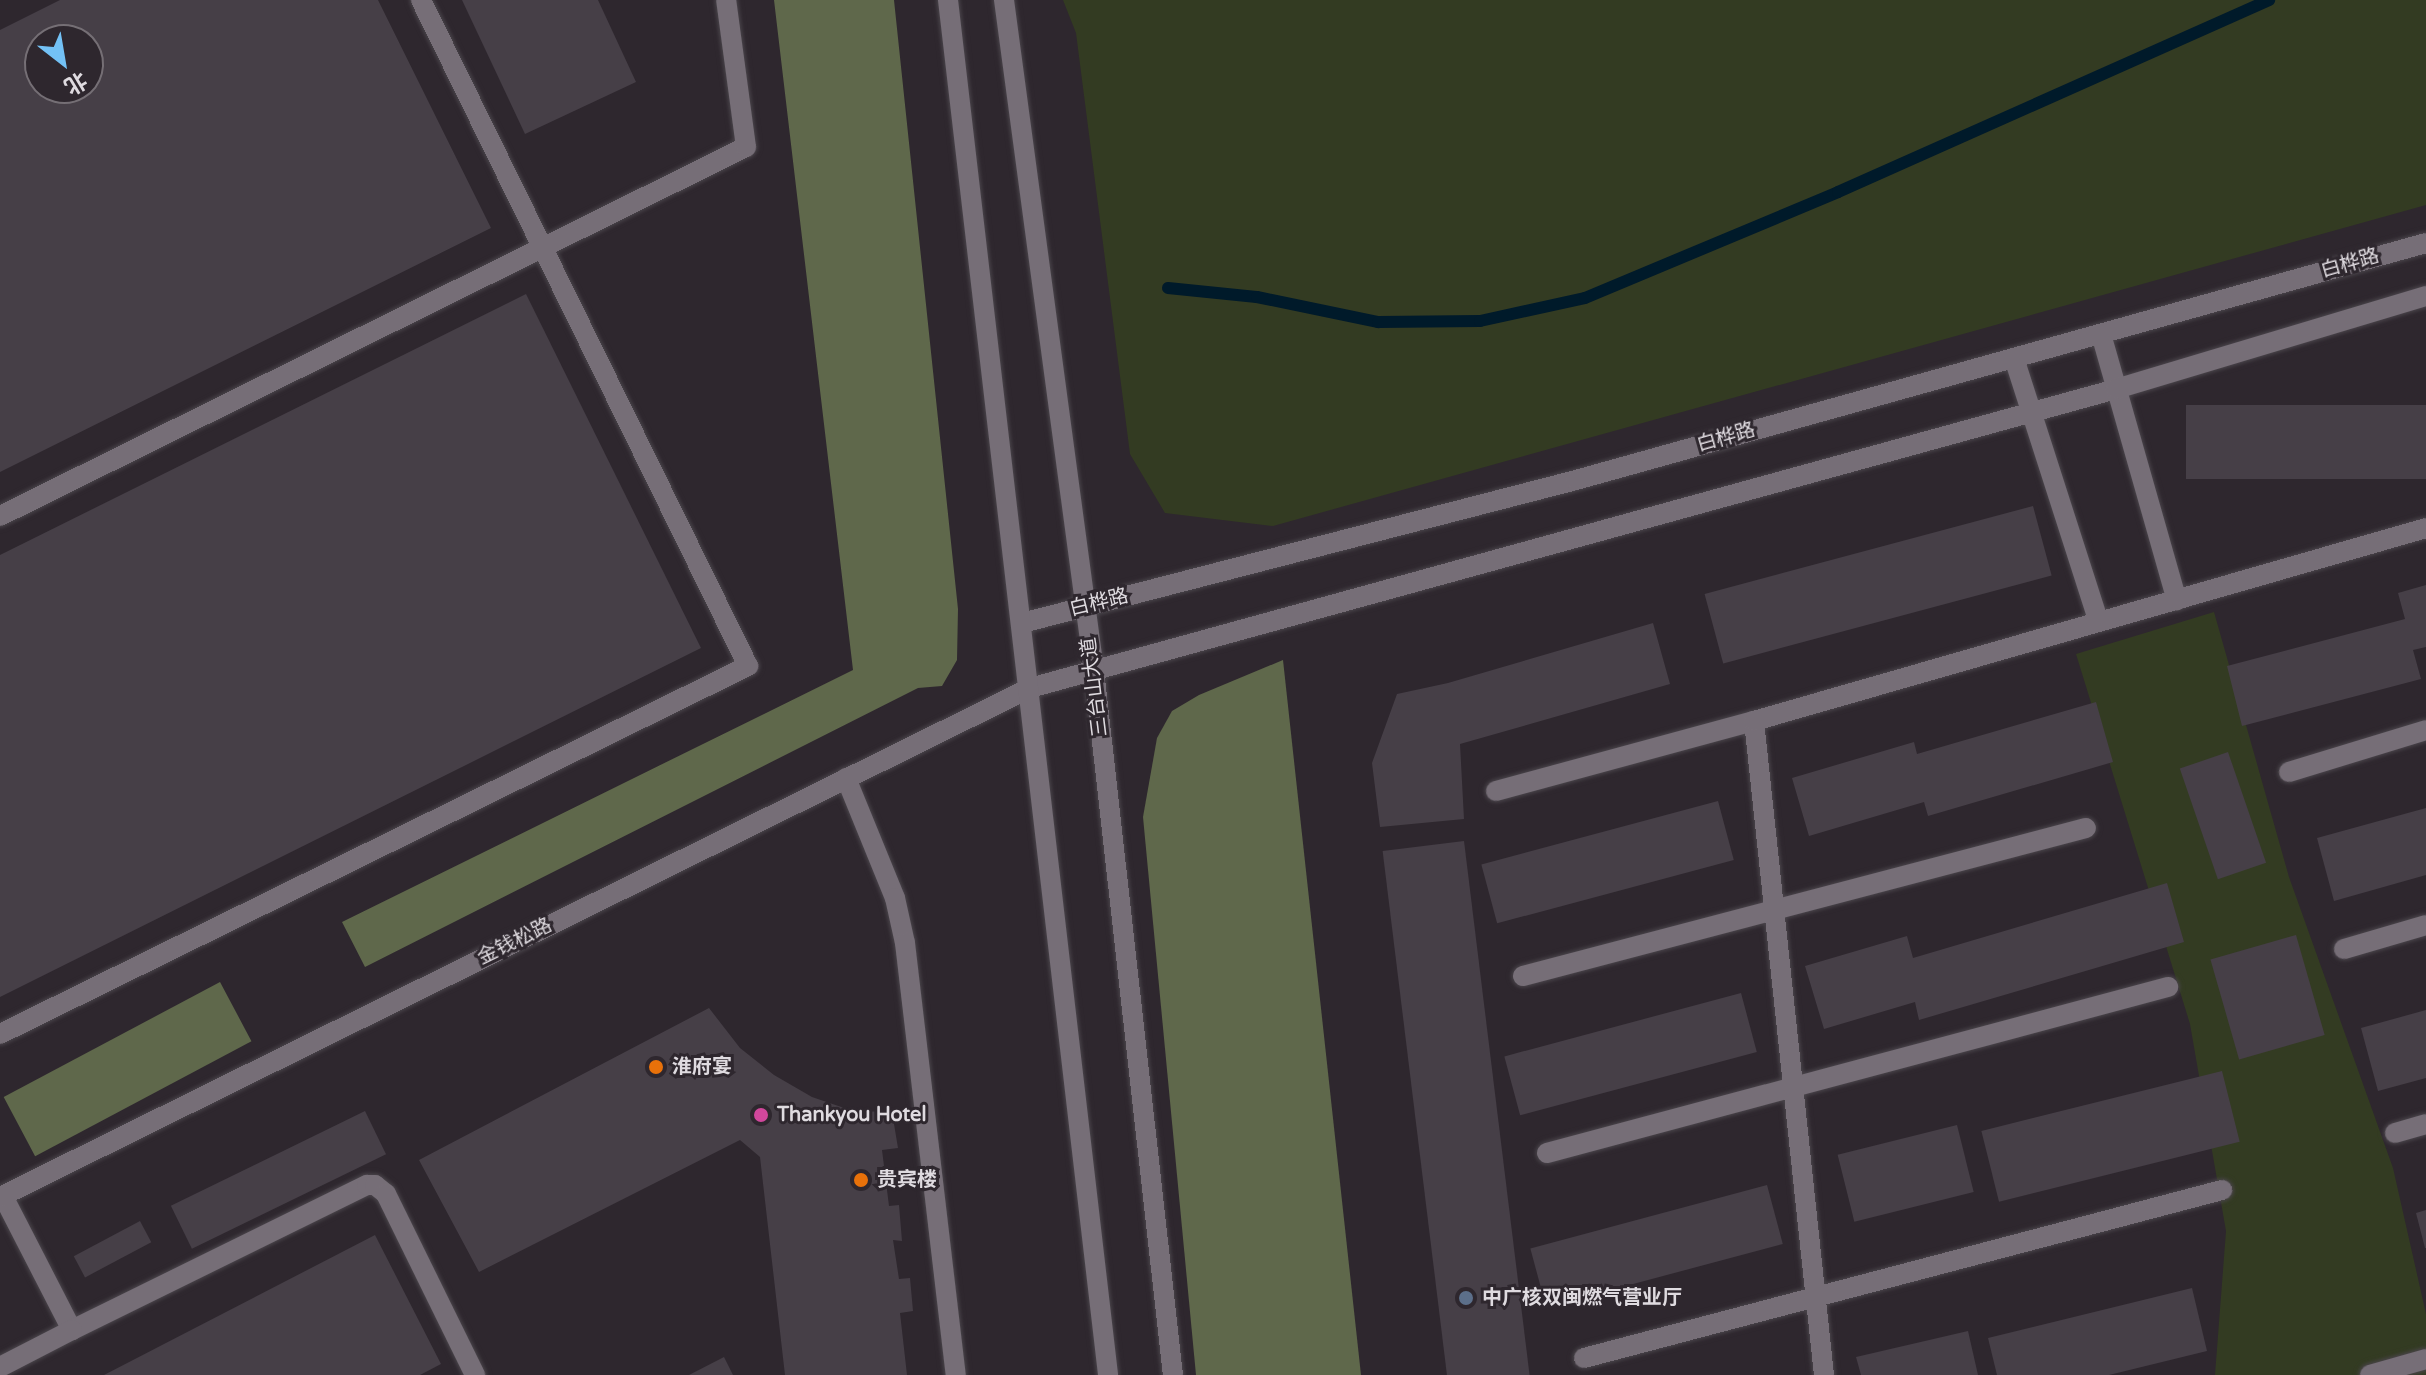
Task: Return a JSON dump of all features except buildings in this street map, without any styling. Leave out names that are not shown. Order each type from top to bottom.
[{"type":"street","points":[[0,1034],[748,666],[421,0]]},
{"type":"street","points":[[0,516],[746,147],[726,0]]},
{"type":"street","points":[[948,0],[1108,1375]]},
{"type":"street","name":"三台山大道","points":[[1004,0],[1094,670],[1173,1375]]},
{"type":"street","name":"白桦路","points":[[1022,623],[1576,480],[2426,243]]},
{"type":"street","points":[[1030,688],[2116,389],[2426,296]]},
{"type":"street","points":[[2101,334],[2177,600]]},
{"type":"street","points":[[2014,358],[2099,622]]},
{"type":"street","points":[[1496,791],[1754,721],[2426,528]]},
{"type":"street","name":"金钱松路","points":[[1,1197],[1030,688]]},
{"type":"street","points":[[1754,721],[1824,1375]]},
{"type":"street","points":[[2289,772],[2426,730]]},
{"type":"street","points":[[846,778],[895,898],[905,943],[956,1375]]},
{"type":"street","points":[[1523,976],[2086,828]]},
{"type":"street","points":[[2344,949],[2426,925]]},
{"type":"street","points":[[1547,1153],[2168,987]]},
{"type":"street","points":[[2395,1133],[2426,1124]]},
{"type":"street","points":[[0,1367],[367,1185],[375,1185],[386,1194],[475,1375]]},
{"type":"street","points":[[1584,1358],[2222,1190]]},
{"type":"street","points":[[1,1197],[72,1330]]},
{"type":"street","points":[[2370,1375],[2426,1359]]},
{"type":"green space","points":[[774,0],[894,0],[958,609],[957,660],[942,686],[918,688],[365,967],[342,922],[853,670]]},
{"type":"green space","points":[[1063,0],[2426,0],[2426,205],[1273,526],[1165,513],[1130,454],[1076,33]]},
{"type":"green space","points":[[2214,612],[2289,877],[2393,1168],[2426,1314],[2426,1375],[2215,1375],[2226,1231],[2190,1024],[2076,654]]},
{"type":"green space","points":[[1283,660],[1361,1375],[1196,1375],[1143,817],[1157,738],[1172,711],[1199,695]]},
{"type":"green space","points":[[220,982],[251,1041],[35,1156],[4,1097]]},
{"type":"waterway","points":[[1168,288],[1257,297],[1378,322],[1480,321],[1585,298],[1838,192],[2269,0]]},
{"type":"place","name":"淮府宴","points":[[656,1067]]},
{"type":"place","name":"Thankyou Hotel","points":[[761,1115]]},
{"type":"place","name":"贵宾楼","points":[[861,1180]]},
{"type":"place","name":"中广核双闽燃气营业厅","points":[[1466,1298]]}]
